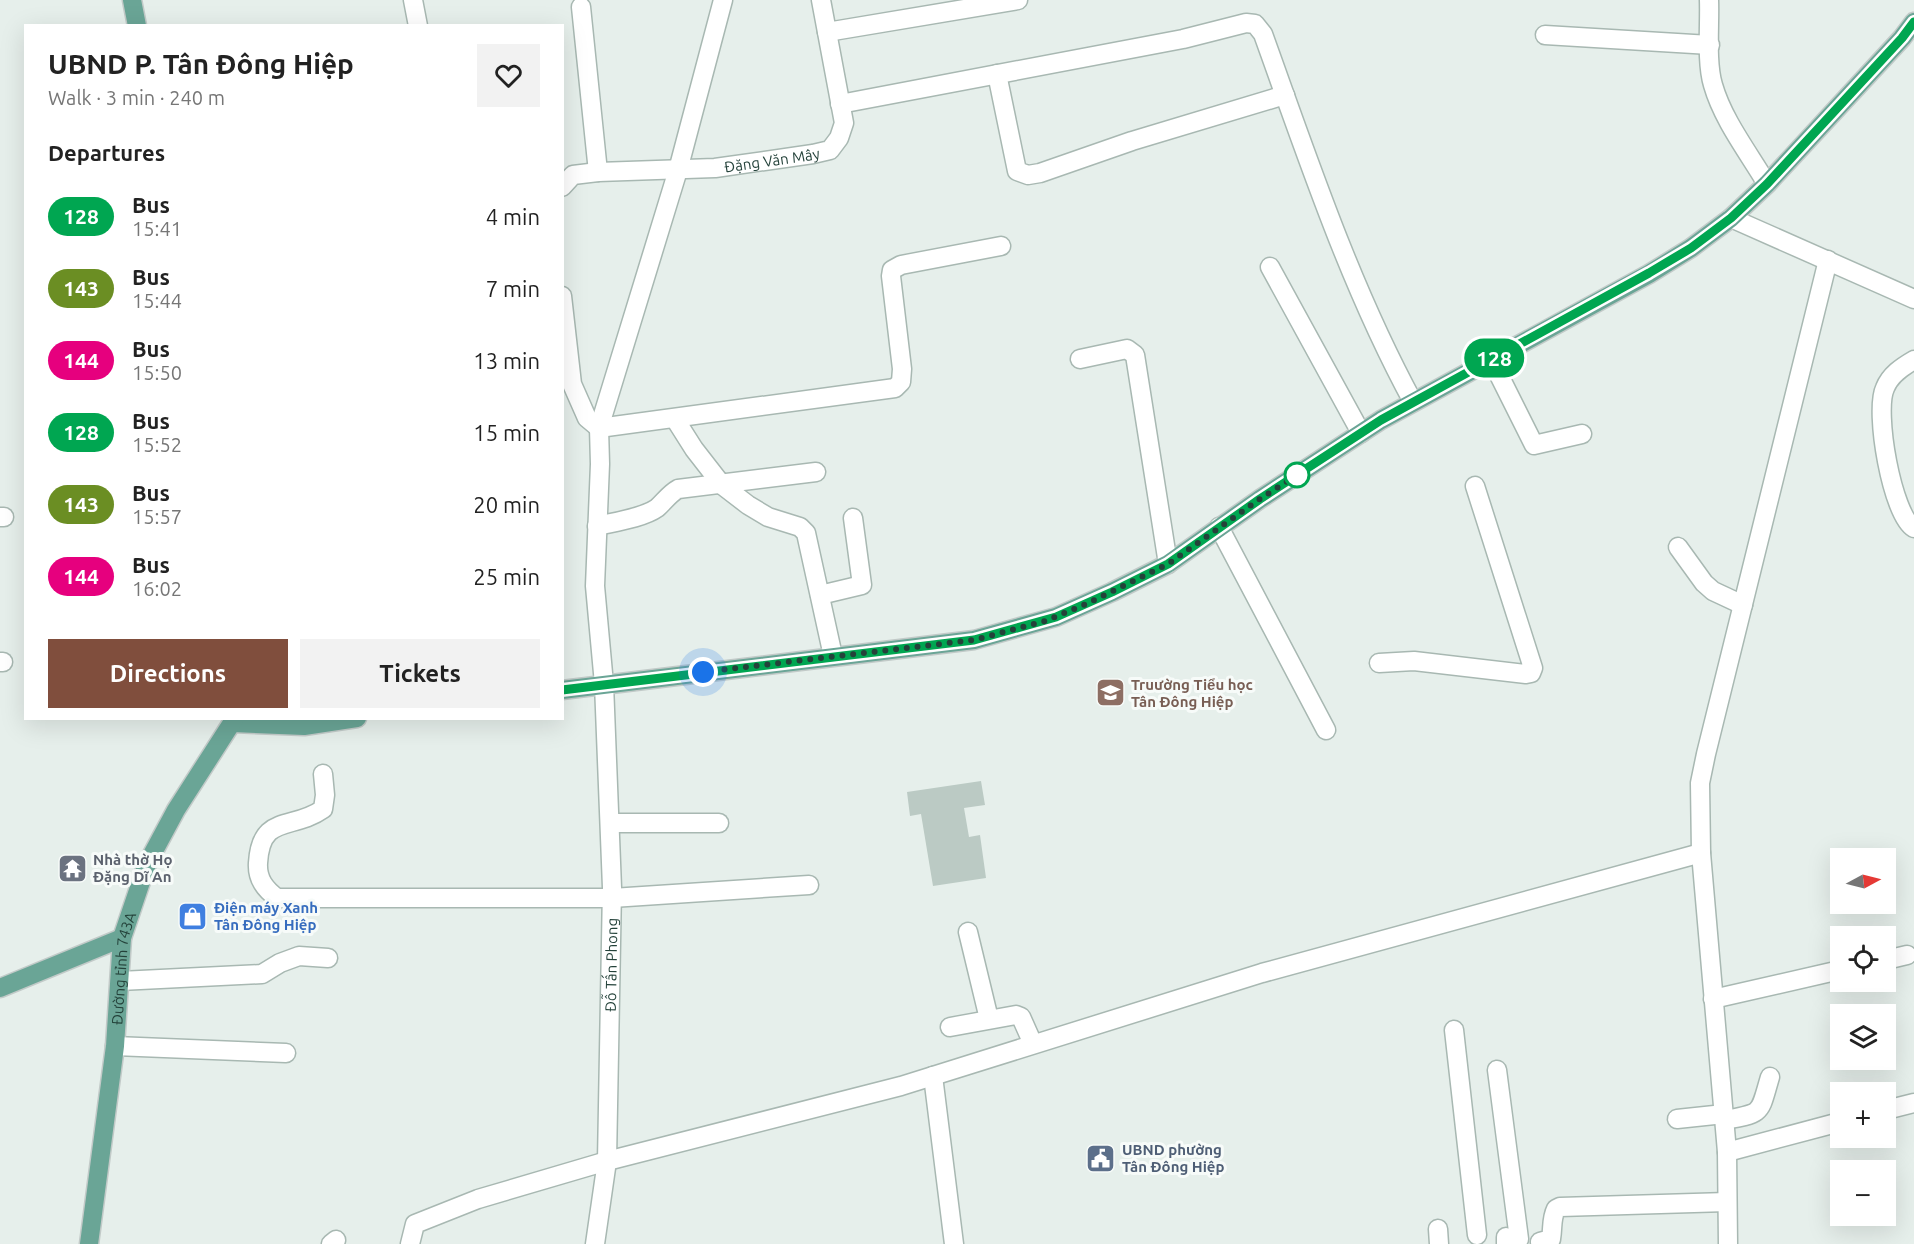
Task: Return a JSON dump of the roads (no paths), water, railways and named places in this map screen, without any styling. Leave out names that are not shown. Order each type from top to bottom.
[{"type":"main road","points":[[132,0],[137,24]]},
{"type":"main road","points":[[564,690],[974,640],[1056,617],[1168,564],[1260,499],[1361,433],[1691,248],[1731,218],[1767,184],[1902,38],[1914,22]]},
{"type":"main road","points":[[234,721],[304,726],[344,720]]},
{"type":"main road","name":"Đường tỉnh 743A","points":[[90,1244],[115,1046],[122,938],[147,864],[176,810],[234,721]]},
{"type":"main road","points":[[0,988],[122,938]]},
{"type":"street","points":[[413,0],[418,24]]},
{"type":"street","points":[[604,684],[595,586],[600,464],[599,428],[678,170],[723,0]]},
{"type":"street","name":"Đặng Văn Mây","points":[[564,185],[573,175],[715,168],[830,150],[839,138],[844,123],[821,0]]},
{"type":"street","points":[[827,32],[1018,0]]},
{"type":"street","points":[[1709,0],[1713,85],[1726,117],[1767,184]]},
{"type":"street","points":[[581,8],[598,172]]},
{"type":"street","points":[[840,104],[1183,39],[1245,23],[1255,24],[1263,34],[1331,223],[1394,368],[1413,402]]},
{"type":"street","points":[[1545,35],[1710,45]]},
{"type":"street","points":[[998,74],[1017,171],[1028,175],[1285,95]]},
{"type":"street","points":[[1731,218],[1914,299]]},
{"type":"street","points":[[564,314],[572,384],[579,405],[587,418],[599,428],[895,388],[901,382],[902,369],[892,270],[901,266],[1001,246]]},
{"type":"street","points":[[1728,1244],[1727,1152],[1701,853],[1700,783],[1828,260]]},
{"type":"street","points":[[1270,267],[1361,433]]},
{"type":"street","points":[[1080,359],[1127,349],[1135,355],[1168,564]]},
{"type":"street","points":[[1491,359],[1534,445],[1582,434]]},
{"type":"street","points":[[1914,360],[1894,374],[1884,389],[1881,404],[1882,425],[1895,499],[1901,514],[1914,528]]},
{"type":"street","points":[[675,419],[693,449],[722,485],[768,517],[800,527],[806,533],[833,656]]},
{"type":"street","points":[[597,526],[647,513],[658,507],[678,489],[816,472]]},
{"type":"street","points":[[1379,663],[1413,662],[1517,674],[1531,673],[1533,668],[1475,486]]},
{"type":"street","points":[[820,595],[862,585],[853,518]]},
{"type":"street","points":[[1220,527],[1326,730]]},
{"type":"street","points":[[1678,547],[1704,583],[1713,591],[1743,606]]},
{"type":"street","name":"Đỗ Tấn Phong","points":[[595,1244],[607,1161],[612,898],[604,684]]},
{"type":"street","points":[[323,774],[325,795],[322,809],[314,815],[275,828],[264,835],[259,847],[258,868],[264,889],[277,898],[287,900],[612,898],[809,885]]},
{"type":"street","points":[[610,823],[719,823]]},
{"type":"street","points":[[410,1244],[415,1224],[478,1199],[607,1161],[933,1076],[1262,973],[1701,853]]},
{"type":"street","points":[[968,932],[988,1019]]},
{"type":"street","points":[[1896,958],[1907,955]]},
{"type":"street","points":[[120,981],[262,974],[280,963],[299,956],[328,958]]},
{"type":"street","points":[[1713,999],[1830,972]]},
{"type":"street","points":[[950,1027],[1016,1015],[1021,1017],[1033,1044]]},
{"type":"street","points":[[1454,1030],[1477,1235]]},
{"type":"street","points":[[115,1046],[286,1053]]},
{"type":"street","points":[[1497,1070],[1510,1240]]},
{"type":"street","points":[[933,1076],[954,1244]]},
{"type":"street","points":[[1677,1119],[1755,1114],[1761,1107],[1770,1077]]},
{"type":"street","points":[[1896,1108],[1914,1103]]},
{"type":"street","points":[[1727,1152],[1830,1125]]},
{"type":"street","points":[[1540,1242],[1551,1239],[1552,1217],[1556,1209],[1560,1207],[1727,1202]]},
{"type":"place","name":"Truường Tiểu học Tân Đông Hiệp","points":[[1110,693]]},
{"type":"place","name":"Nhà thờ Họ Đặng Dĩ An","points":[[72,868]]},
{"type":"place","name":"Điện máy Xanh Tân Đông Hiệp","points":[[193,916]]},
{"type":"place","name":"UBND phường Tân Đông Hiệp","points":[[1101,1158]]}]
